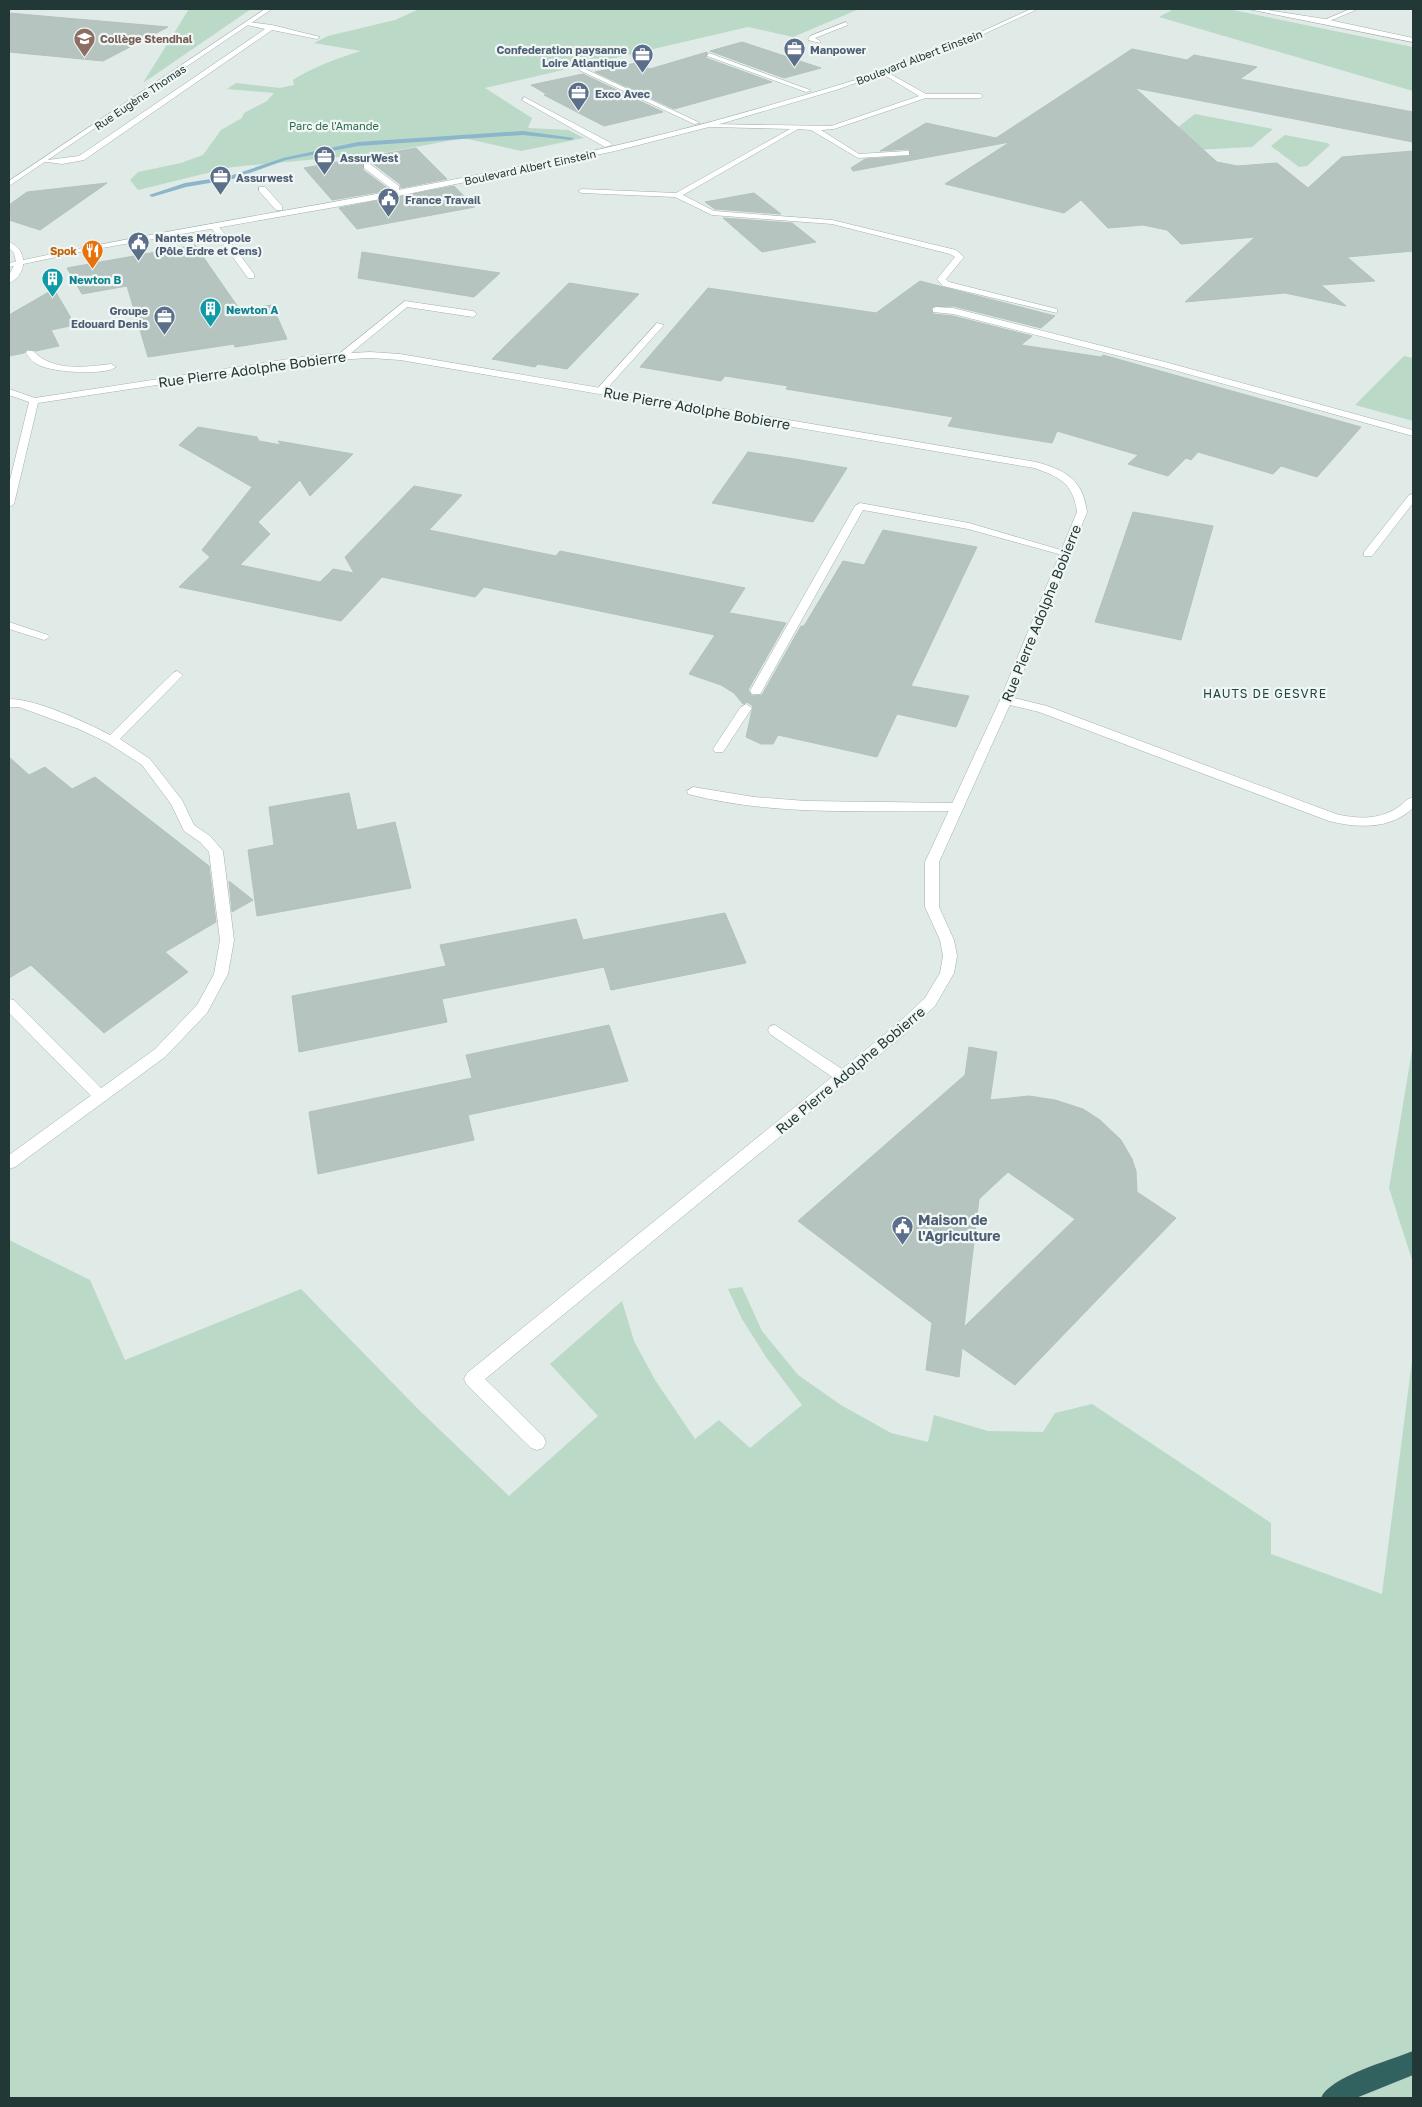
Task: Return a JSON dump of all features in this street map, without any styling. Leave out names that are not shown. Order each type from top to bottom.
[{"type":"highway","points":[[1333,2098],[1354,2086],[1413,2063]]},
{"type":"street","name":"Rue Eugène Thomas","points":[[9,184],[269,9]]},
{"type":"street","name":"Boulevard Albert Einstein","points":[[37,250],[396,188],[608,145],[696,123],[808,91],[930,49],[1021,9]]},
{"type":"street","name":"Boulevard Albert Einstein","points":[[9,265],[85,249],[522,170],[711,125],[798,100],[945,50],[1035,9]]},
{"type":"street","points":[[1251,9],[1325,21],[1355,9]]},
{"type":"street","points":[[1278,9],[1413,40]]},
{"type":"street","points":[[249,24],[317,37]]},
{"type":"street","points":[[818,42],[810,40],[812,37],[846,24]]},
{"type":"street","points":[[44,161],[62,162],[81,158],[272,27]]},
{"type":"street","points":[[709,55],[808,91]]},
{"type":"street","points":[[581,69],[696,123]]},
{"type":"street","points":[[883,72],[925,96]]},
{"type":"street","points":[[711,125],[832,128],[925,96],[980,96]]},
{"type":"street","points":[[524,99],[608,145]]},
{"type":"street","points":[[677,195],[796,128]]},
{"type":"street","points":[[813,128],[858,156],[906,153]]},
{"type":"street","points":[[367,166],[396,188]]},
{"type":"street","points":[[262,189],[279,208]]},
{"type":"street","points":[[582,191],[677,195],[712,213],[832,222],[953,252],[960,257],[942,280],[946,284],[1054,311]]},
{"type":"street","points":[[214,226],[251,276]]},
{"type":"street","points":[[9,244],[24,252]]},
{"type":"street","points":[[9,280],[17,272],[24,252]]},
{"type":"street","points":[[9,254],[24,252]]},
{"type":"street","points":[[342,356],[405,304],[473,314]]},
{"type":"street","points":[[936,310],[954,311],[1162,364],[1413,434]]},
{"type":"street","points":[[600,391],[660,324]]},
{"type":"street","points":[[30,353],[40,362],[60,368],[77,370],[111,367]]},
{"type":"street","name":"Rue Pierre Adolphe Bobierre","points":[[9,392],[34,401],[342,356],[400,358],[1043,468],[1056,472],[1072,483],[1080,497],[1082,512],[1066,553],[1006,700],[959,807],[932,862],[932,907],[947,940],[950,956],[947,973],[930,1002],[900,1030],[473,1379],[537,1442]]},
{"type":"street","points":[[9,504],[34,401]]},
{"type":"street","points":[[1368,554],[1413,497]]},
{"type":"street","points":[[756,691],[860,506],[969,526],[1066,553]]},
{"type":"street","points":[[9,625],[44,637]]},
{"type":"street","points":[[112,740],[177,674]]},
{"type":"street","points":[[1006,700],[1043,709],[1331,817],[1368,822],[1387,819],[1405,810],[1413,801]]},
{"type":"street","points":[[9,703],[20,703],[53,714],[112,740],[146,762],[177,803],[189,828],[205,839],[216,851],[227,940],[221,974],[202,1008],[160,1053],[9,1163]]},
{"type":"street","points":[[719,749],[746,708]]},
{"type":"street","points":[[693,791],[754,801],[789,804],[959,807]]},
{"type":"street","points":[[9,1004],[102,1097]]},
{"type":"street","points":[[775,1030],[843,1077]]},
{"type":"green space","points":[[189,9],[251,9],[143,83]]},
{"type":"green space","name":"Parc de l'Amande","points":[[419,9],[859,9],[793,37],[748,27],[485,88],[532,118],[528,128],[568,130],[584,138],[521,151],[464,138],[382,153],[232,167],[138,190],[130,180],[138,172],[181,163],[203,155],[221,130],[242,118],[244,113],[267,101],[274,93],[227,89],[236,83],[280,88],[294,85],[293,80],[308,71],[361,51],[314,43],[328,36],[395,20]]},
{"type":"green space","points":[[1174,9],[1228,9],[1413,47],[1413,91],[1159,17]]},
{"type":"green space","points":[[1195,114],[1273,129],[1252,147],[1171,151],[1152,147]]},
{"type":"green space","points":[[1285,135],[1330,145],[1307,166],[1299,167],[1271,146]]},
{"type":"green space","points":[[1404,356],[1413,358],[1413,421],[1355,405]]},
{"type":"green space","points":[[1413,1044],[1413,1263],[1389,1188]]},
{"type":"green space","points":[[9,1240],[90,1280],[125,1360],[301,1289],[418,1409],[509,1496],[598,1416],[550,1364],[622,1301],[634,1341],[655,1380],[695,1439],[719,1420],[750,1448],[802,1405],[766,1357],[742,1319],[728,1289],[742,1287],[762,1331],[798,1375],[841,1405],[891,1433],[928,1442],[934,1415],[988,1431],[1043,1432],[1055,1413],[1092,1404],[1271,1523],[1271,1554],[1382,1594],[1413,1353],[1413,2098],[9,2098]]},
{"type":"building","points":[[9,13],[168,27],[103,61],[9,52]]},
{"type":"building","points":[[742,42],[821,68],[784,78],[710,51]]},
{"type":"building","points":[[1132,49],[1187,60],[1194,55],[1257,67],[1240,79],[1413,112],[1413,142],[1135,88],[1217,162],[1237,166],[1277,163],[1308,188],[1342,157],[1413,151],[1413,251],[1347,257],[1375,281],[1321,285],[1346,306],[1285,293],[1185,302],[1255,237],[1181,244],[1167,230],[1143,225],[1108,228],[1081,200],[1064,213],[945,184],[1010,142],[853,171],[851,168],[865,159],[910,156],[909,149],[880,151],[926,123],[996,138]]},
{"type":"building","points":[[707,52],[706,58],[772,82],[674,109],[595,72],[636,63],[650,69]]},
{"type":"building","points":[[583,74],[663,112],[604,126],[544,95],[548,95],[531,85]]},
{"type":"building","points":[[416,148],[447,179],[401,188],[400,184],[371,162],[364,162],[363,170],[390,190],[332,200],[304,168]]},
{"type":"building","points":[[107,183],[40,230],[9,220],[9,205],[27,192]]},
{"type":"building","points":[[454,186],[475,207],[357,229],[339,208]]},
{"type":"building","points":[[754,193],[781,214],[715,209],[705,202]]},
{"type":"building","points":[[723,218],[792,223],[816,242],[762,252]]},
{"type":"building","points":[[195,245],[240,310],[272,305],[287,339],[235,347],[234,344],[148,357],[127,286],[82,294],[67,268]]},
{"type":"building","points":[[362,252],[500,273],[474,297],[358,278]]},
{"type":"building","points":[[920,281],[1055,316],[1041,328],[953,306],[931,307],[933,314],[953,316],[1032,336],[1021,345],[1101,357],[1103,355],[1361,427],[1317,477],[1281,466],[1273,474],[1198,452],[1191,460],[1186,458],[1168,476],[1128,464],[1138,455],[1057,431],[1052,443],[948,426],[953,417],[786,389],[788,386],[725,376],[721,381],[640,367],[708,288],[876,313]]},
{"type":"building","points":[[569,283],[639,294],[567,369],[538,364],[535,367],[492,359]]},
{"type":"building","points":[[54,289],[75,325],[51,330],[59,346],[36,351],[27,349],[24,353],[9,356],[9,315]]},
{"type":"building","points":[[198,427],[257,437],[259,441],[281,445],[278,441],[353,454],[310,496],[300,480],[258,522],[270,534],[240,565],[320,582],[333,569],[354,573],[345,557],[414,486],[462,495],[429,530],[556,556],[560,551],[745,588],[716,633],[730,613],[786,623],[748,690],[752,696],[762,695],[801,626],[804,626],[843,561],[864,565],[883,530],[977,547],[911,686],[969,696],[956,727],[897,714],[877,757],[778,735],[773,744],[761,744],[746,737],[753,706],[747,702],[743,704],[734,693],[721,685],[689,674],[715,635],[484,587],[475,597],[382,577],[341,621],[179,587],[210,557],[202,550],[252,487],[179,445]]},
{"type":"building","points":[[748,452],[847,468],[813,522],[712,503]]},
{"type":"building","points":[[1133,512],[1213,526],[1181,640],[1095,622]]},
{"type":"building","points":[[9,757],[29,775],[45,767],[72,789],[95,777],[209,866],[216,922],[165,952],[188,972],[104,1033],[31,965],[9,978]]},
{"type":"building","points":[[349,793],[357,830],[395,822],[411,888],[257,916],[248,850],[274,845],[269,807]]},
{"type":"building","points":[[229,881],[253,900],[232,912]]},
{"type":"building","points":[[725,913],[746,963],[611,990],[604,967],[442,999],[447,1022],[299,1052],[292,996],[446,966],[440,945],[576,919],[583,940]]},
{"type":"building","points":[[609,1025],[628,1081],[468,1115],[474,1140],[318,1174],[309,1112],[472,1078],[466,1055]]},
{"type":"building","name":"Maison de l'Agriculture","points":[[969,1047],[997,1052],[990,1100],[1029,1096],[1055,1100],[1083,1109],[1100,1120],[1121,1140],[1132,1159],[1136,1171],[1137,1192],[1176,1218],[1015,1385],[962,1348],[959,1377],[926,1370],[932,1323],[798,1221],[965,1075]],"holes":[[[1008,1172],[1075,1219],[964,1327],[979,1199]]]},
{"type":"waterway","points":[[152,195],[185,185],[231,178],[285,159],[358,144],[523,133],[571,138]]},
{"type":"place","name":"Collège Stendhal","points":[[84,57]]},
{"type":"place","name":"Manpower","points":[[794,68]]},
{"type":"place","name":"Confederation paysanne Loire Atlantique","points":[[643,74]]},
{"type":"place","name":"Exco Avec","points":[[579,112]]},
{"type":"place","name":"AssurWest","points":[[324,176]]},
{"type":"place","name":"Assurwest","points":[[220,196]]},
{"type":"place","name":"France Travail","points":[[389,218]]},
{"type":"place","name":"Nantes Métropole (Pôle Erdre et Cens)","points":[[139,262]]},
{"type":"place","name":"Spok","points":[[93,269]]},
{"type":"place","name":"Newton B","points":[[53,298]]},
{"type":"place","name":"Newton A","points":[[210,328]]},
{"type":"place","name":"Groupe Edouard Denis","points":[[164,335]]},
{"type":"place","name":"Maison de l'Agriculture","points":[[902,1246]]},
{"type":"district","name":"HAUTS DE GESVRE","points":[[1265,693]]}]
